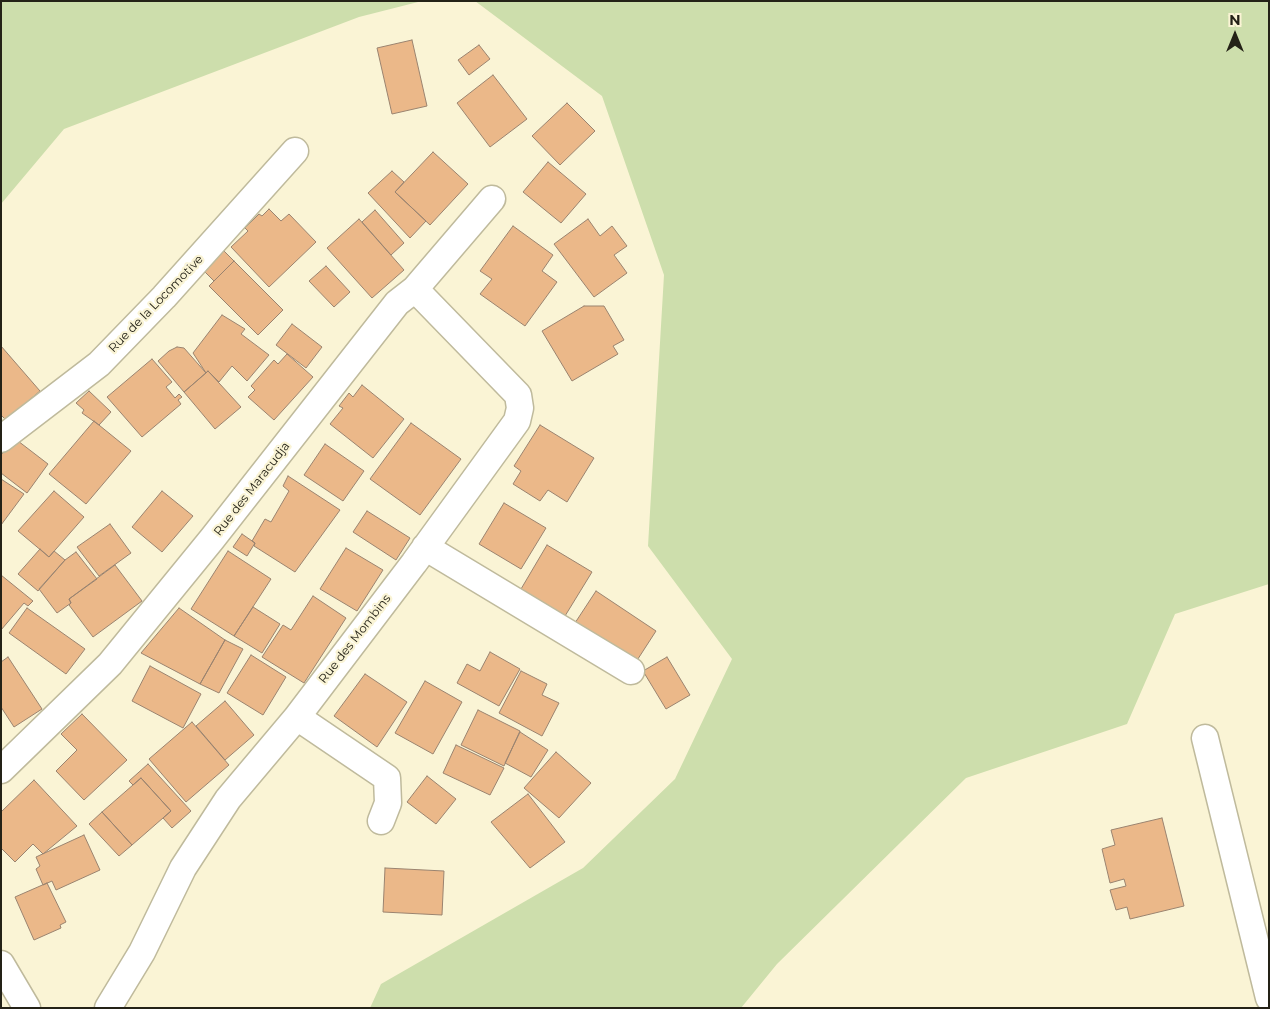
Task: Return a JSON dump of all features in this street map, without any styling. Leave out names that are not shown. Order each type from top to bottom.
[{"type":"street","name":"Rue de la Locomotive","points":[[1,440],[99,364],[164,298],[295,151]]},
{"type":"street","name":"Rue des Maracudja","points":[[1,770],[110,664],[212,539],[397,303],[415,288],[492,199]]},
{"type":"street","name":"Rue des Mombins","points":[[108,1008],[142,952],[183,868],[207,829],[228,799],[297,718],[517,421],[520,408],[518,395],[415,288]]},
{"type":"street","points":[[425,547],[631,670]]},
{"type":"street","points":[[297,718],[387,778],[388,803],[381,821]]},
{"type":"street","points":[[1205,738],[1269,998]]},
{"type":"street","points":[[1,964],[26,1008]]},
{"type":"green space","points":[[1,1],[422,1],[359,17],[64,129],[1,204]]},
{"type":"green space","points":[[475,1],[1269,1],[1269,584],[1175,614],[1127,724],[966,778],[777,964],[741,1008],[370,1008],[381,984],[583,868],[675,779],[732,659],[648,546],[664,275],[602,96]]},
{"type":"building","points":[[412,40],[427,106],[392,114],[377,48]]},
{"type":"building","points":[[479,45],[490,59],[469,75],[458,60]]},
{"type":"building","points":[[493,75],[527,119],[490,147],[457,103]]},
{"type":"building","points":[[567,103],[595,131],[560,165],[532,136]]},
{"type":"building","points":[[433,152],[468,184],[430,225],[395,192]]},
{"type":"building","points":[[548,162],[586,194],[561,223],[523,192]]},
{"type":"building","points":[[392,171],[404,182],[395,192],[426,221],[410,238],[368,193]]},
{"type":"building","points":[[269,209],[281,221],[289,214],[316,242],[269,287],[231,247],[248,231],[245,228],[259,214],[262,216]]},
{"type":"building","points":[[375,210],[404,243],[391,255],[362,222]]},
{"type":"building","points":[[359,219],[404,270],[372,298],[327,248]]},
{"type":"building","points":[[588,219],[600,236],[612,226],[627,246],[614,255],[627,273],[594,297],[554,244]]},
{"type":"building","points":[[513,226],[553,255],[542,271],[557,282],[525,326],[480,294],[492,279],[480,271]]},
{"type":"building","points":[[220,247],[234,261],[214,281],[200,267]]},
{"type":"building","points":[[234,261],[283,310],[258,335],[209,286]]},
{"type":"building","points":[[326,266],[350,292],[334,307],[309,281]]},
{"type":"building","points":[[584,306],[604,306],[624,340],[613,346],[618,354],[572,381],[542,331]]},
{"type":"building","points":[[222,315],[245,329],[241,334],[269,355],[247,381],[232,366],[219,382],[208,371],[206,373],[193,353]]},
{"type":"building","points":[[292,324],[322,347],[306,368],[276,345]]},
{"type":"building","points":[[1,346],[40,391],[6,420],[1,415]]},
{"type":"building","points":[[177,347],[184,348],[206,373],[184,392],[158,361],[169,351]]},
{"type":"building","points":[[287,354],[313,377],[274,420],[248,397],[255,390],[251,386],[274,360],[278,364]]},
{"type":"building","points":[[152,359],[172,382],[166,387],[175,398],[179,394],[182,397],[178,400],[181,404],[142,437],[107,397]]},
{"type":"building","points":[[208,371],[241,407],[215,429],[184,392]]},
{"type":"building","points":[[362,385],[404,419],[373,458],[330,424],[343,408],[339,406],[349,393],[353,397]]},
{"type":"building","points":[[89,391],[111,412],[99,425],[82,413],[84,410],[76,403]]},
{"type":"building","points":[[94,421],[131,451],[86,504],[49,474]]},
{"type":"building","points":[[411,423],[461,459],[420,515],[370,479]]},
{"type":"building","points":[[540,425],[594,458],[567,502],[548,490],[540,501],[513,484],[521,471],[514,466]]},
{"type":"building","points":[[18,441],[48,464],[27,493],[1,473],[1,455],[8,447],[12,448]]},
{"type":"building","points":[[325,444],[364,471],[343,501],[304,475]]},
{"type":"building","points":[[288,476],[340,510],[295,572],[254,546],[255,543],[252,541],[265,519],[271,522],[289,491],[283,486]]},
{"type":"building","points":[[1,479],[24,494],[1,525]]},
{"type":"building","points":[[54,491],[84,517],[49,557],[18,531]]},
{"type":"building","points":[[162,491],[193,516],[162,552],[132,527]]},
{"type":"building","points":[[504,503],[546,528],[521,569],[479,544]]},
{"type":"building","points":[[367,511],[410,538],[396,560],[353,532]]},
{"type":"building","points":[[110,524],[131,553],[99,576],[77,547]]},
{"type":"building","points":[[242,534],[255,543],[247,556],[233,547]]},
{"type":"building","points":[[547,545],[592,572],[565,616],[521,589]]},
{"type":"building","points":[[346,548],[383,570],[357,611],[320,589]]},
{"type":"building","points":[[40,549],[49,557],[54,551],[65,560],[38,591],[18,574]]},
{"type":"building","points":[[228,551],[271,579],[234,636],[191,609]]},
{"type":"building","points":[[76,552],[97,579],[69,599],[71,603],[57,613],[39,589],[65,560]]},
{"type":"building","points":[[115,565],[142,601],[93,637],[69,605],[71,603],[69,599]]},
{"type":"building","points":[[1,575],[33,601],[28,606],[24,603],[1,630]]},
{"type":"building","points":[[596,591],[656,631],[634,665],[573,626]]},
{"type":"building","points":[[313,596],[346,618],[304,683],[262,657],[283,625],[291,630]]},
{"type":"building","points":[[253,607],[280,624],[262,653],[234,636]]},
{"type":"building","points":[[27,608],[85,649],[66,674],[9,633]]},
{"type":"building","points":[[179,608],[225,640],[200,684],[141,653]]},
{"type":"building","points":[[225,640],[243,649],[219,693],[200,684]]},
{"type":"building","points":[[490,652],[520,669],[499,706],[457,683],[467,664],[480,671]]},
{"type":"building","points":[[251,655],[286,677],[263,715],[227,693]]},
{"type":"building","points":[[8,657],[42,709],[14,727],[1,707],[1,662]]},
{"type":"building","points":[[667,657],[690,695],[666,709],[643,671]]},
{"type":"building","points":[[150,666],[201,694],[183,728],[132,701]]},
{"type":"building","points":[[521,671],[547,684],[542,695],[559,703],[542,736],[499,713]]},
{"type":"building","points":[[365,674],[407,702],[377,747],[334,716]]},
{"type":"building","points":[[425,681],[462,702],[433,754],[395,733]]},
{"type":"building","points":[[225,701],[254,735],[225,760],[196,726]]},
{"type":"building","points":[[478,710],[520,731],[504,766],[461,745]]},
{"type":"building","points":[[82,714],[127,760],[84,800],[56,771],[77,750],[61,734]]},
{"type":"building","points":[[192,722],[229,765],[186,802],[149,759]]},
{"type":"building","points":[[520,732],[548,750],[531,777],[505,763]]},
{"type":"building","points":[[456,745],[504,768],[490,795],[443,773]]},
{"type":"building","points":[[556,752],[591,783],[559,818],[524,788]]},
{"type":"building","points":[[148,764],[191,811],[172,828],[163,818],[171,811],[141,778],[133,785],[129,781]]},
{"type":"building","points":[[427,776],[456,799],[436,824],[407,802]]},
{"type":"building","points":[[141,778],[171,811],[132,845],[102,812]]},
{"type":"building","points":[[34,780],[77,826],[43,854],[33,844],[15,862],[1,848],[1,812]]},
{"type":"building","points":[[528,794],[565,842],[530,868],[491,822]]},
{"type":"building","points":[[102,812],[132,845],[119,856],[89,824]]},
{"type":"building","points":[[1162,818],[1184,906],[1130,919],[1127,907],[1116,910],[1110,890],[1126,886],[1124,879],[1110,883],[1102,849],[1115,845],[1111,830]]},
{"type":"building","points":[[84,835],[100,870],[56,890],[52,881],[43,885],[36,869],[40,866],[36,857]]},
{"type":"building","points":[[385,868],[444,871],[442,915],[383,912]]},
{"type":"building","points":[[47,883],[66,922],[60,925],[61,928],[34,940],[15,897]]}]
